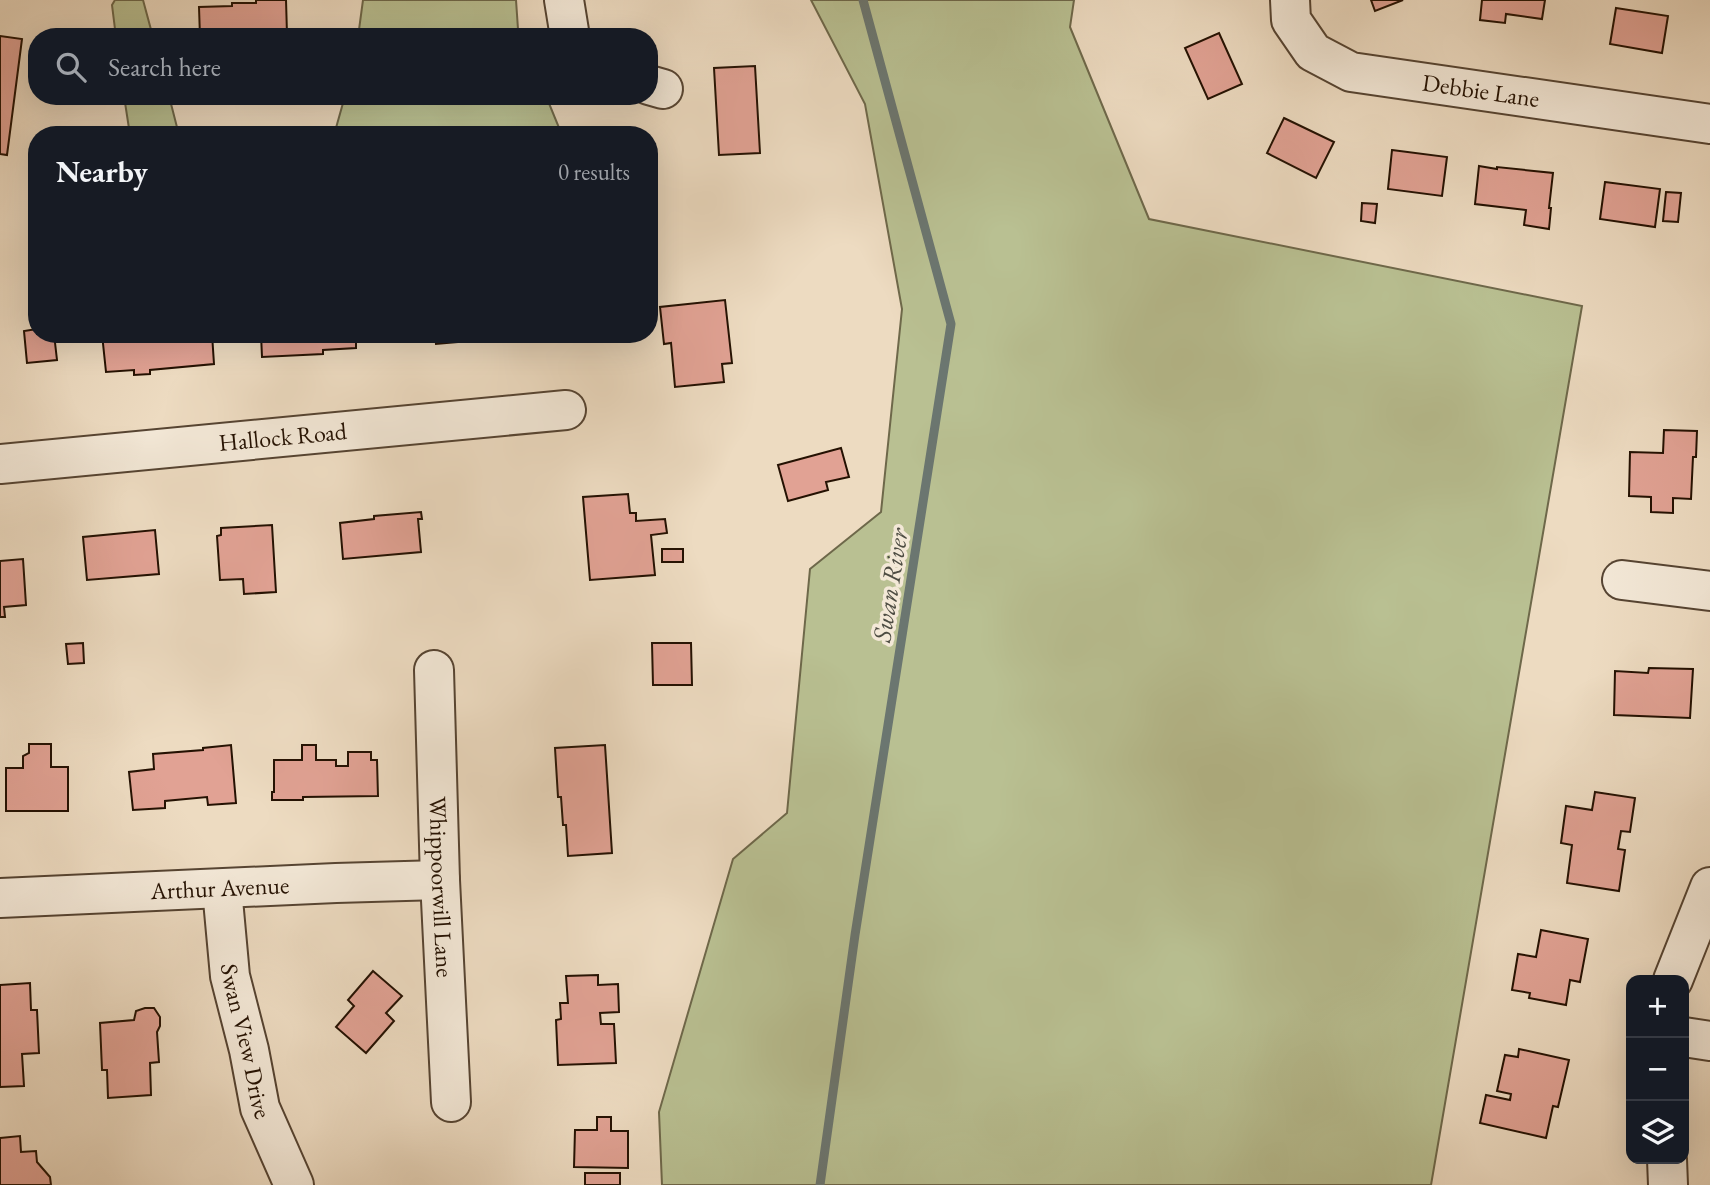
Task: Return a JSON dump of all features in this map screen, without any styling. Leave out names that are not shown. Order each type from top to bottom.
[{"type":"street","points":[[564,0],[569,28]]},
{"type":"street","name":"Debbie Lane","points":[[1290,0],[1291,20],[1313,52],[1351,72],[1710,124]]},
{"type":"street","name":"Hallock Road","points":[[0,464],[566,410]]},
{"type":"street","points":[[1622,580],[1710,591]]},
{"type":"street","name":"Whippoorwill Lane","points":[[434,670],[440,880],[451,1102]]},
{"type":"street","name":"Arthur Avenue","points":[[0,898],[440,880]]},
{"type":"street","points":[[1675,975],[1710,887]]},
{"type":"street","name":"Swan View Drive","points":[[222,889],[230,976],[249,1050],[260,1108],[294,1185]]},
{"type":"street","points":[[1689,1038],[1710,1041]]},
{"type":"street","points":[[1667,1164],[1668,1185]]},
{"type":"green space","points":[[115,0],[143,0],[151,28],[115,28],[112,5]]},
{"type":"green space","points":[[363,0],[516,0],[518,28],[359,28]]},
{"type":"green space","points":[[811,0],[1074,0],[1070,27],[1149,219],[1582,306],[1431,1185],[662,1185],[659,1112],[733,859],[787,813],[810,569],[881,512],[902,309],[865,104]]},
{"type":"green space","points":[[125,105],[171,105],[177,126],[129,126]]},
{"type":"green space","points":[[342,105],[550,105],[558,126],[337,126]]},
{"type":"building","points":[[256,0],[286,0],[287,28],[200,28],[199,7],[256,3]]},
{"type":"building","points":[[1371,0],[1403,0],[1375,11]]},
{"type":"building","points":[[1482,0],[1545,0],[1542,19],[1506,14],[1505,23],[1480,20]]},
{"type":"building","points":[[1616,8],[1668,16],[1662,53],[1610,44]]},
{"type":"building","points":[[1219,33],[1242,84],[1208,99],[1185,48]]},
{"type":"building","points":[[0,36],[22,39],[7,155],[0,154]]},
{"type":"building","points":[[755,66],[760,153],[719,155],[714,68]]},
{"type":"building","points":[[1284,118],[1334,142],[1316,178],[1267,153]]},
{"type":"building","points":[[1392,150],[1447,157],[1442,196],[1388,189]]},
{"type":"building","points":[[1479,166],[1553,173],[1549,229],[1524,225],[1526,210],[1475,204]]},
{"type":"building","points":[[1605,182],[1660,189],[1655,227],[1600,219]]},
{"type":"building","points":[[1666,192],[1681,193],[1678,222],[1663,221]]},
{"type":"building","points":[[1362,203],[1377,204],[1375,223],[1361,221]]},
{"type":"building","points":[[725,300],[732,363],[722,364],[724,382],[675,387],[671,343],[664,344],[660,307]]},
{"type":"building","points":[[28,330],[28,343],[55,343],[57,360],[27,363],[24,331]]},
{"type":"building","points":[[103,343],[213,343],[214,364],[150,370],[150,374],[134,375],[134,370],[106,372]]},
{"type":"building","points":[[261,343],[356,343],[356,348],[323,350],[323,354],[262,357]]},
{"type":"building","points":[[1664,430],[1697,431],[1691,499],[1673,498],[1673,513],[1651,512],[1651,497],[1629,496],[1630,452],[1663,453]]},
{"type":"building","points":[[841,448],[849,477],[826,482],[828,490],[788,501],[778,465]]},
{"type":"building","points":[[628,494],[630,513],[636,513],[636,521],[665,519],[667,533],[651,535],[655,575],[590,580],[583,497]]},
{"type":"building","points":[[421,512],[422,519],[418,519],[421,552],[343,559],[340,523],[374,519],[374,516]]},
{"type":"building","points":[[272,525],[276,592],[244,594],[243,579],[220,580],[217,536],[221,535],[221,528]]},
{"type":"building","points":[[155,530],[159,574],[87,580],[83,537]]},
{"type":"building","points":[[662,549],[683,549],[683,562],[662,562]]},
{"type":"building","points":[[23,559],[26,605],[4,607],[5,617],[0,617],[0,561]]},
{"type":"building","points":[[83,643],[84,663],[68,664],[66,644]]},
{"type":"building","points":[[652,643],[691,643],[692,685],[653,685]]},
{"type":"building","points":[[1649,668],[1693,669],[1690,718],[1614,715],[1615,671],[1648,673]]},
{"type":"building","points":[[29,744],[51,744],[51,767],[68,767],[68,811],[6,811],[6,768],[23,768],[23,756],[29,753]]},
{"type":"building","points":[[231,745],[236,803],[208,805],[207,797],[165,801],[165,808],[133,810],[129,772],[154,769],[153,754]]},
{"type":"building","points":[[302,745],[316,745],[316,760],[336,760],[336,766],[348,766],[348,752],[371,752],[371,760],[377,760],[378,796],[272,800],[274,760],[302,760]]},
{"type":"building","points":[[605,745],[612,853],[568,856],[566,825],[563,825],[561,797],[558,797],[555,748]]},
{"type":"building","points":[[1595,792],[1635,798],[1630,832],[1621,831],[1618,849],[1625,850],[1619,891],[1567,883],[1572,845],[1561,843],[1566,806],[1592,810]]},
{"type":"building","points":[[1541,930],[1588,939],[1580,982],[1570,980],[1566,1005],[1529,998],[1530,993],[1512,990],[1518,954],[1536,957]]},
{"type":"building","points":[[373,971],[402,996],[386,1013],[394,1021],[366,1053],[336,1027],[354,1006],[348,1000]]},
{"type":"building","points":[[598,975],[598,985],[618,984],[619,1012],[600,1013],[601,1024],[614,1024],[616,1063],[558,1065],[556,1020],[561,1019],[560,1003],[568,1003],[566,976]]},
{"type":"building","points":[[30,983],[31,1010],[37,1010],[39,1053],[22,1054],[24,1086],[0,1087],[0,985]]},
{"type":"building","points":[[154,1008],[160,1017],[157,1032],[159,1062],[150,1063],[151,1095],[108,1098],[107,1070],[102,1070],[100,1023],[134,1020],[136,1011]]},
{"type":"building","points":[[1519,1049],[1569,1060],[1558,1107],[1553,1106],[1546,1138],[1480,1123],[1486,1095],[1510,1100],[1511,1094],[1497,1091],[1505,1055],[1518,1057]]},
{"type":"building","points":[[597,1117],[611,1117],[611,1131],[628,1131],[628,1168],[574,1167],[575,1130],[597,1130]]},
{"type":"building","points":[[20,1136],[21,1152],[36,1151],[37,1162],[50,1177],[51,1185],[0,1185],[0,1138]]},
{"type":"building","points":[[585,1173],[620,1173],[620,1185],[585,1185]]},
{"type":"waterway","name":"Swan River","points":[[820,1185],[855,935],[951,324],[863,0]]}]
